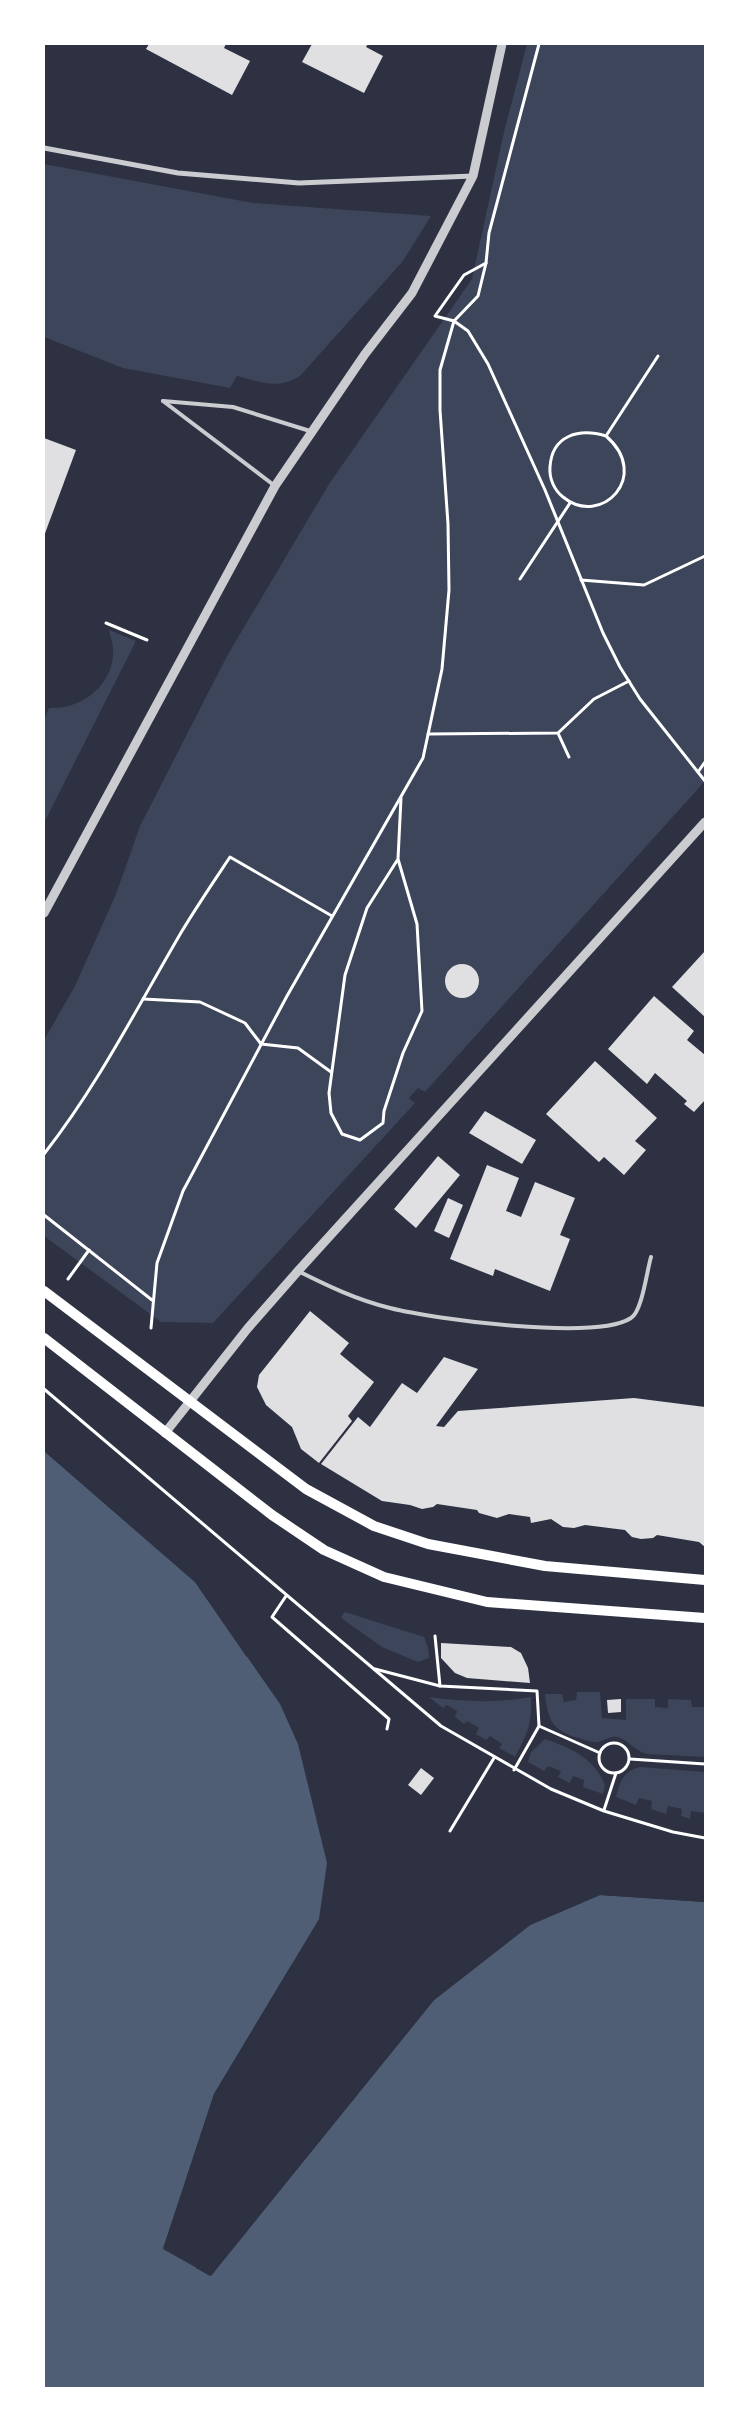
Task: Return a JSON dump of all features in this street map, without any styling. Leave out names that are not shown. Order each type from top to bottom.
[{"type":"main road","points":[[44,1291],[306,1489],[374,1526],[428,1544],[545,1566],[705,1580]]},
{"type":"main road","points":[[44,1338],[272,1516],[324,1550],[384,1577],[487,1602],[557,1609],[705,1618]]},
{"type":"street","points":[[44,913],[275,486],[310,431],[365,354],[412,293],[474,176],[502,44]]},
{"type":"street","points":[[44,148],[178,173],[299,184],[474,176]]},
{"type":"street","points":[[165,1433],[248,1328],[298,1271],[705,822]]},
{"type":"lane","points":[[275,486],[163,401],[233,407],[310,431]]},
{"type":"lane","points":[[298,1271],[338,1291],[390,1308],[511,1326],[579,1327],[612,1325],[632,1318],[638,1309],[650,1257]]},
{"type":"path","points":[[151,1328],[152,1300],[157,1263],[184,1191],[261,1044],[423,758],[442,668],[448,590],[448,524],[440,410],[440,370],[454,320],[478,296],[486,263],[489,233],[539,44]]},
{"type":"path","points":[[486,263],[464,275],[435,316],[454,320],[468,331],[488,364],[603,633],[640,699],[661,722],[705,780]]},
{"type":"path","points":[[606,436],[658,356]]},
{"type":"path","points":[[581,432],[592,432],[606,436],[622,454],[625,466],[624,478],[619,490],[613,497],[594,506],[581,507],[570,503],[555,489],[549,473],[553,452],[561,441],[581,432]]},
{"type":"path","points":[[520,579],[558,524],[570,503]]},
{"type":"path","points":[[581,580],[644,585],[705,556]]},
{"type":"path","points":[[106,623],[147,640]]},
{"type":"path","points":[[428,734],[558,733],[594,699],[629,681]]},
{"type":"path","points":[[558,733],[569,757]]},
{"type":"path","points":[[698,772],[705,762]]},
{"type":"path","points":[[398,859],[367,908],[345,975],[331,1072],[329,1093],[331,1113],[342,1134],[360,1140],[384,1123],[384,1111],[403,1053],[422,1011],[417,924],[398,859],[401,797]]},
{"type":"path","points":[[44,1154],[80,1104],[183,930],[230,857],[332,916]]},
{"type":"path","points":[[143,999],[200,1002],[244,1023],[261,1044],[298,1048],[331,1072]]},
{"type":"path","points":[[44,1214],[152,1300]]},
{"type":"path","points":[[66,1281],[89,1250]]},
{"type":"path","points":[[44,1389],[441,1726],[514,1770],[551,1789],[604,1810],[673,1832],[705,1838]]},
{"type":"path","points":[[286,1596],[272,1617],[389,1719],[386,1729]]},
{"type":"path","points":[[435,1636],[440,1686]]},
{"type":"path","points":[[372,1668],[440,1686],[537,1691],[539,1726],[514,1770]]},
{"type":"path","points":[[539,1726],[600,1753]]},
{"type":"path","points":[[604,1810],[616,1773],[626,1768],[630,1759],[624,1746],[616,1742],[606,1745],[600,1753],[602,1768],[616,1773]]},
{"type":"path","points":[[450,1831],[494,1758]]},
{"type":"path","points":[[630,1759],[705,1764]]},
{"type":"shaded area","points":[[527,44],[705,44],[705,781],[425,1092],[418,1088],[409,1098],[415,1103],[213,1323],[161,1322],[44,1236],[44,1040],[75,986],[116,894],[140,826],[227,656],[329,484],[472,279],[504,132]]},
{"type":"shaded area","points":[[44,164],[253,203],[431,216],[403,261],[300,376],[284,383],[269,384],[237,376],[230,388],[123,368],[44,337]]},
{"type":"shaded area","points":[[109,630],[136,641],[44,823],[44,720],[49,708],[73,705],[94,692],[102,684],[112,662],[113,647]]},
{"type":"shaded area","points":[[44,1451],[195,1582],[280,1704],[298,1744],[327,1863],[319,1919],[214,2094],[163,2249],[211,2276],[434,2000],[530,1925],[600,1895],[705,1902],[705,2388],[44,2388]]},
{"type":"shaded area","points":[[345,1612],[424,1637],[428,1647],[429,1658],[418,1662],[382,1647],[344,1620],[341,1617]]},
{"type":"shaded area","points":[[577,1692],[600,1692],[602,1718],[626,1720],[626,1699],[655,1699],[655,1707],[668,1708],[668,1699],[691,1700],[692,1707],[705,1707],[705,1757],[647,1754],[621,1738],[612,1737],[593,1742],[563,1732],[557,1728],[550,1718],[545,1694],[562,1694],[564,1702],[576,1700]]},
{"type":"shaded area","points":[[429,1697],[480,1701],[531,1697],[531,1714],[528,1728],[515,1757],[499,1748],[502,1744],[490,1736],[486,1740],[476,1734],[479,1728],[467,1721],[464,1724],[455,1717],[457,1711],[447,1705],[443,1708]]},
{"type":"shaded area","points":[[545,1739],[564,1746],[589,1762],[596,1769],[605,1786],[603,1794],[583,1787],[584,1780],[573,1776],[570,1783],[558,1777],[561,1771],[548,1766],[544,1771],[528,1762],[531,1752]]},
{"type":"shaded area","points":[[640,1767],[705,1772],[705,1813],[691,1811],[690,1819],[681,1816],[682,1809],[668,1806],[666,1814],[651,1809],[652,1801],[639,1798],[636,1805],[616,1797],[626,1774]]},
{"type":"pier","points":[[44,1448],[197,1581],[254,1662],[246,1656],[195,1582],[44,1451]]},
{"type":"pier","points":[[599,1892],[705,1899],[705,1902],[600,1895],[530,1925],[434,2000],[210,2276],[196,2268],[197,2266],[210,2273],[433,1998],[528,1923]]},
{"type":"pier","points":[[292,1964],[294,1965],[216,2095],[169,2240],[163,2249],[214,2094]]},
{"type":"building","points":[[149,44],[226,44],[224,48],[250,61],[232,95],[146,49]]},
{"type":"building","points":[[312,44],[368,44],[366,47],[383,56],[364,93],[302,62]]},
{"type":"building","points":[[44,438],[76,450],[44,536]]},
{"type":"building","points":[[705,951],[705,1017],[672,987]]},
{"type":"building","points":[[462,964],[469,965],[474,969],[478,974],[478,988],[474,993],[469,997],[462,998],[455,997],[450,993],[446,988],[445,981],[446,974],[450,969],[455,965]]},
{"type":"building","points":[[654,996],[694,1031],[687,1040],[705,1055],[705,1100],[694,1112],[684,1104],[687,1101],[655,1073],[647,1084],[608,1049]]},
{"type":"building","points":[[595,1061],[657,1118],[635,1141],[646,1150],[624,1175],[604,1157],[599,1162],[546,1114]]},
{"type":"building","points":[[485,1111],[536,1140],[522,1164],[469,1133]]},
{"type":"building","points":[[438,1156],[460,1175],[416,1228],[394,1209]]},
{"type":"building","points":[[487,1165],[519,1178],[506,1211],[521,1217],[535,1182],[575,1198],[560,1235],[570,1239],[550,1291],[495,1269],[493,1276],[450,1259]]},
{"type":"building","points":[[448,1198],[463,1205],[449,1238],[434,1231]]},
{"type":"building","points":[[310,1311],[349,1343],[340,1354],[374,1382],[348,1416],[352,1421],[319,1463],[301,1449],[292,1427],[266,1405],[257,1387],[259,1375]]},
{"type":"building","points":[[444,1357],[478,1369],[436,1426],[444,1427],[458,1411],[634,1398],[705,1407],[705,1547],[699,1542],[657,1535],[653,1538],[641,1539],[632,1537],[625,1530],[585,1525],[574,1528],[563,1527],[551,1519],[531,1523],[530,1517],[509,1514],[497,1518],[479,1513],[477,1510],[437,1504],[433,1507],[422,1509],[410,1505],[382,1501],[321,1464],[358,1417],[370,1427],[402,1383],[417,1393]]},
{"type":"building","points":[[441,1643],[511,1647],[521,1653],[528,1668],[530,1683],[467,1678],[455,1673],[441,1658]]},
{"type":"building","points":[[621,1699],[621,1712],[608,1713],[607,1700]]},
{"type":"building","points":[[421,1768],[434,1778],[421,1795],[408,1785]]}]
